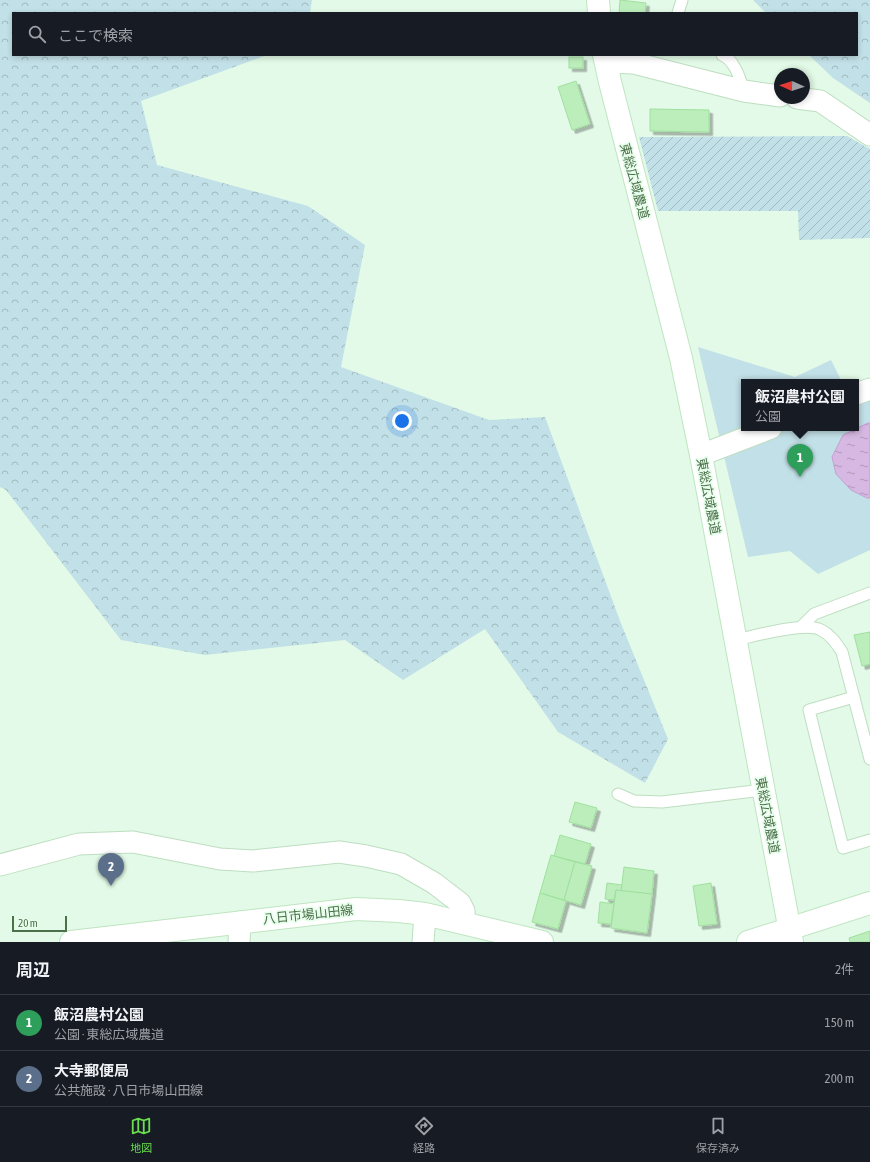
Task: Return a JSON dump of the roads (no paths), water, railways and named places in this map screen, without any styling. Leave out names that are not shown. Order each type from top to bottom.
[{"type":"street","points":[[598,0],[599,12]]},
{"type":"street","points":[[605,59],[634,64],[744,91],[774,95]]},
{"type":"street","name":"東総広域農道","points":[[605,59],[681,358],[702,455],[791,936]]},
{"type":"street","points":[[810,100],[820,101],[870,135]]},
{"type":"street","points":[[859,393],[870,389]]},
{"type":"street","points":[[702,455],[763,431]]},
{"type":"street","points":[[0,865],[79,844],[133,842],[220,859],[253,860],[339,852],[401,864],[434,883],[460,904],[464,912],[464,923]]},
{"type":"street","points":[[748,942],[791,936],[870,903]]},
{"type":"street","name":"八日市場山田線","points":[[71,942],[240,932],[356,909],[425,914],[542,942]]},
{"type":"street","points":[[423,942],[425,914]]},
{"type":"lane","points":[[678,12],[682,0]]},
{"type":"lane","points":[[725,56],[736,70],[744,91]]},
{"type":"lane","points":[[802,627],[814,614],[870,593]]},
{"type":"lane","points":[[736,640],[802,627],[820,629],[834,639],[842,652],[870,759]]},
{"type":"lane","points":[[854,697],[808,710],[842,848],[870,840]]},
{"type":"lane","points":[[618,794],[634,801],[662,802],[763,790]]},
{"type":"water","points":[[870,423],[870,498],[851,490],[836,474],[832,457],[843,435],[851,431],[859,431],[859,427]]},
{"type":"place","name":"飯沼農村公園","points":[[800,477]]},
{"type":"place","name":"大寺郵便局","points":[[111,886]]}]
